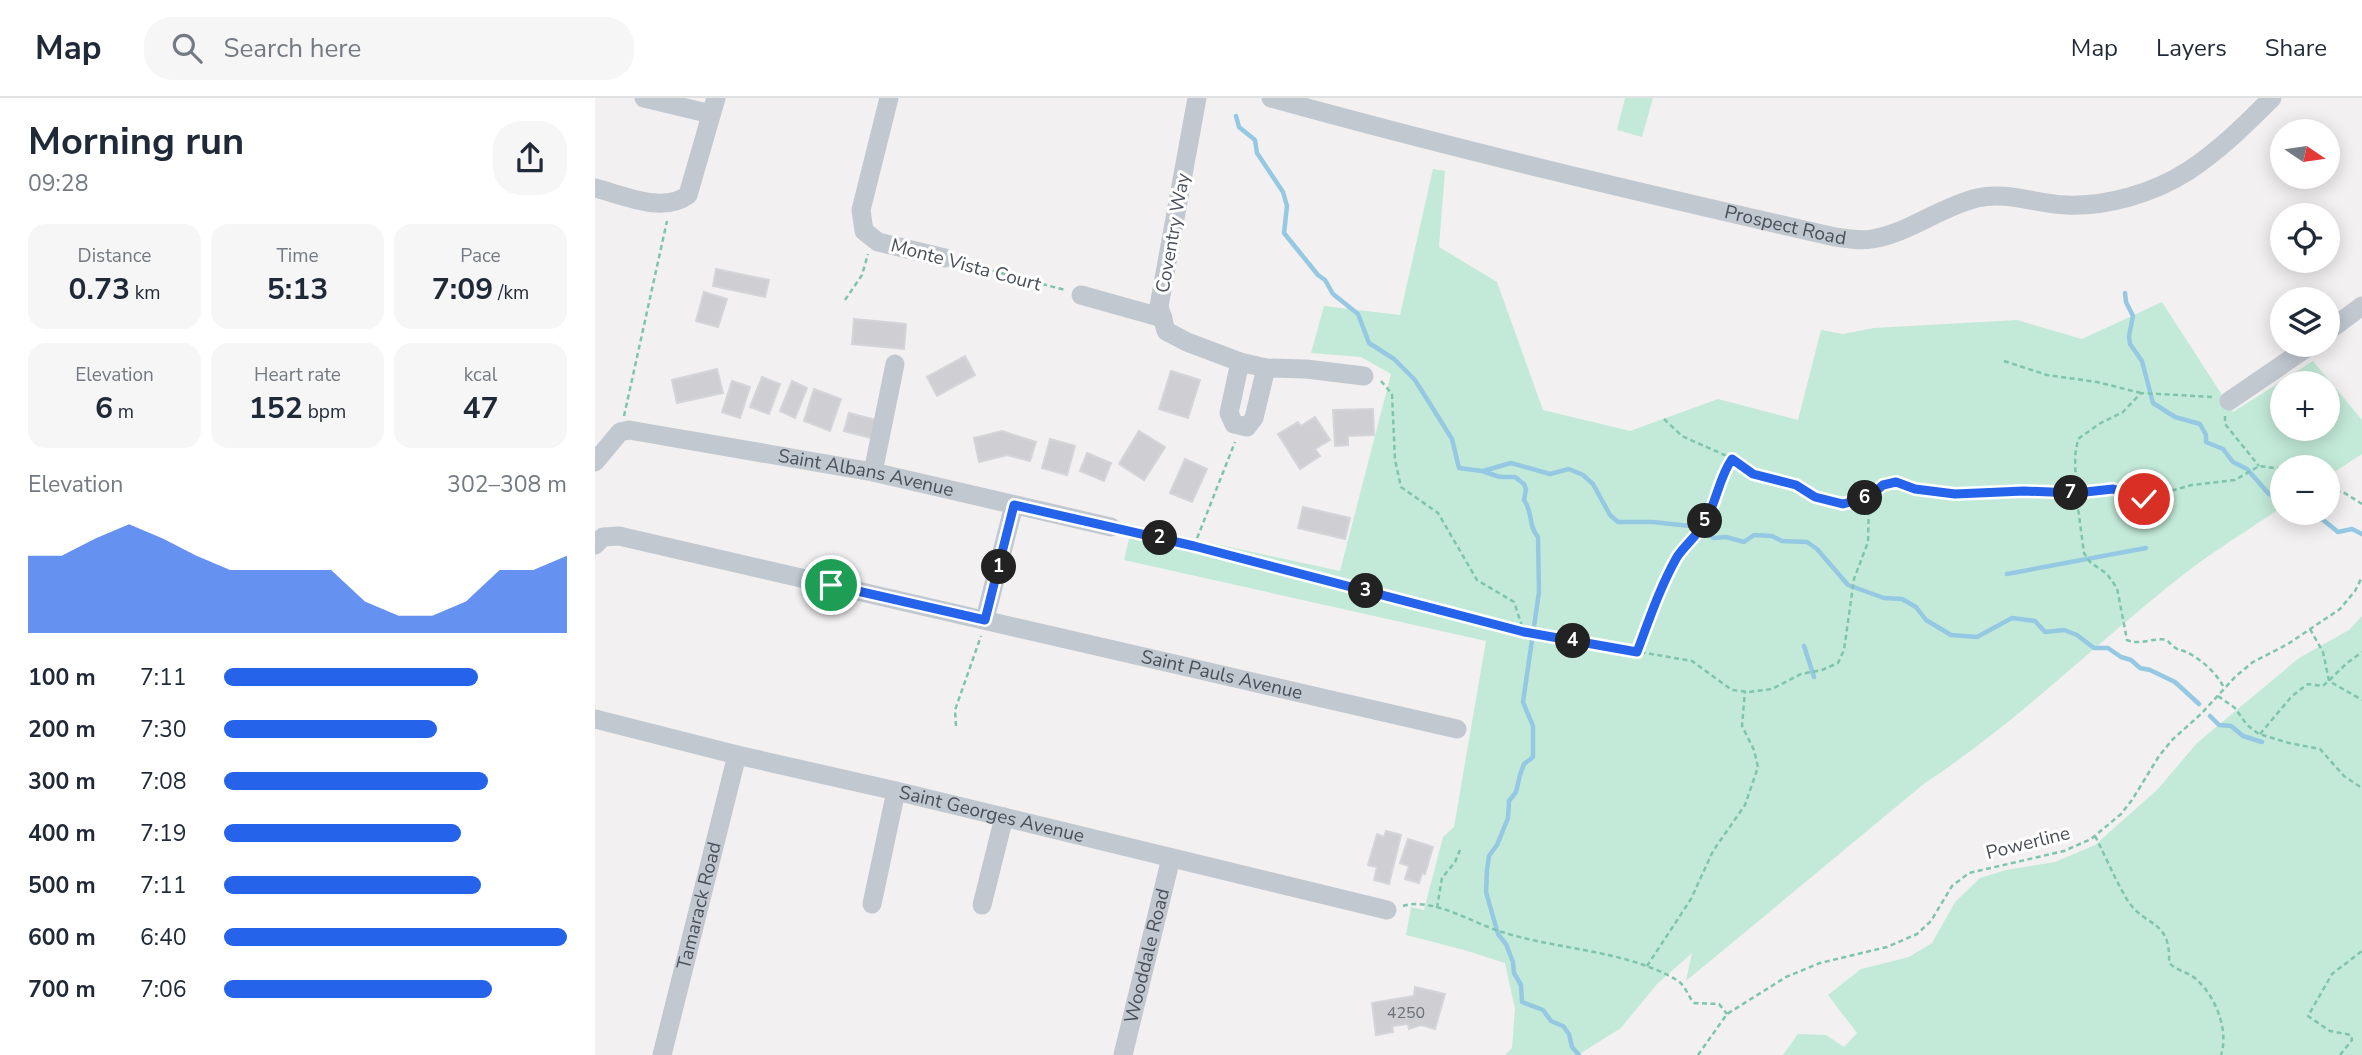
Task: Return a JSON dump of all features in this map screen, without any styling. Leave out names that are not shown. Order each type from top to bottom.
[{"type":"street","points":[[595,188],[663,204],[678,203],[688,195],[713,106],[644,98]]},
{"type":"street","name":"Monte Vista Court","points":[[889,98],[861,211],[865,231],[878,242],[945,258]]},
{"type":"street","name":"Coventry Way","points":[[1197,98],[1159,306],[1166,331],[1187,342],[1266,369],[1306,369],[1364,376]]},
{"type":"street","name":"Prospect Road","points":[[1271,98],[1394,133],[1599,184],[1855,240],[1890,234],[1950,207],[1992,196],[2018,197],[2065,205],[2095,204],[2126,197],[2187,172],[2242,127],[2272,98]]},
{"type":"street","points":[[1081,295],[1163,318]]},
{"type":"street","points":[[2340,322],[2362,306]]},
{"type":"street","points":[[2229,401],[2293,357]]},
{"type":"street","points":[[1240,362],[1229,412],[1234,424],[1247,428],[1254,418],[1266,369]]},
{"type":"street","points":[[873,472],[895,364]]},
{"type":"street","points":[[595,462],[622,424]]},
{"type":"street","name":"Saint Albans Avenue","points":[[622,424],[629,429],[873,472],[1111,527]]},
{"type":"street","points":[[985,620],[1014,505]]},
{"type":"street","name":"Saint Pauls Avenue","points":[[595,545],[603,537],[619,536],[1457,729]]},
{"type":"street","name":"Saint Georges Avenue","points":[[595,719],[1387,910]]},
{"type":"street","name":"Tamarack Road","points":[[662,1055],[737,755]]},
{"type":"street","points":[[872,904],[895,790]]},
{"type":"street","points":[[982,905],[1005,817]]},
{"type":"street","name":"Wooddale Road","points":[[1123,1055],[1171,858]]},
{"type":"path","points":[[622,424],[667,220]]},
{"type":"path","points":[[845,300],[862,275],[870,236]]},
{"type":"path","name":"Monte Vista Court","points":[[945,258],[1081,295]]},
{"type":"path","points":[[2004,361],[2047,375],[2097,382],[2141,393],[2222,397],[2229,401],[2225,424],[2259,466]]},
{"type":"path","points":[[1364,376],[1377,378],[1392,394],[1395,460],[1401,487],[1439,513],[1477,580],[1514,602],[1524,632]]},
{"type":"path","points":[[2141,393],[2123,412],[2098,424],[2078,439],[2075,456],[2076,493],[2084,553],[2091,562],[2108,574],[2117,589],[2127,640],[2136,643],[2155,639],[2167,640],[2174,649],[2190,654],[2219,678],[2224,688]]},
{"type":"path","points":[[1664,419],[1682,436],[1732,459],[1753,474],[1796,485],[1829,502],[1843,504],[1869,497],[1883,485],[1896,482],[1915,489],[1955,494],[2024,491],[2076,493],[2113,489],[2144,499],[2153,499],[2163,493],[2192,485],[2235,480],[2259,466],[2270,467]]},
{"type":"path","points":[[1194,546],[1235,442]]},
{"type":"path","points":[[1637,652],[1658,597],[1678,557],[1703,525],[1714,502],[1721,477],[1732,459]]},
{"type":"path","points":[[2340,492],[2362,504]]},
{"type":"path","points":[[1111,527],[1524,632],[1692,661],[1732,690],[1745,691],[1772,688],[1801,674],[1822,670],[1838,663],[1844,650],[1850,594],[1868,542],[1869,497]]},
{"type":"path","name":"Powerline","points":[[1697,1055],[1727,1014],[1786,977],[1806,968],[1887,947],[1917,934],[1931,921],[1952,886],[1969,873],[2064,851],[2095,835],[2121,814],[2173,739],[2224,688],[2253,662],[2288,644],[2340,609],[2355,591],[2362,577]]},
{"type":"path","points":[[2309,629],[2323,652],[2329,681],[2362,700]]},
{"type":"path","points":[[956,726],[955,710],[978,649]]},
{"type":"path","points":[[2259,734],[2292,696],[2308,684],[2323,686],[2362,652]]},
{"type":"path","points":[[1647,966],[1691,899],[1713,851],[1745,804],[1758,767],[1755,750],[1742,726],[1745,691]]},
{"type":"path","points":[[2218,696],[2235,708],[2247,725],[2259,734],[2320,749],[2344,776],[2362,788]]},
{"type":"path","points":[[2095,835],[2130,904],[2162,932],[2170,946],[2169,962],[2175,968],[2196,978],[2209,995],[2221,1022],[2225,1041],[2221,1055]]},
{"type":"path","points":[[1437,908],[1442,877],[1455,862],[1460,850]]},
{"type":"path","points":[[1387,910],[1415,903],[1437,908],[1502,932],[1647,966],[1678,980],[1687,989],[1694,1003],[1719,1004],[1727,1014]]},
{"type":"path","points":[[2340,1055],[2352,1040],[2351,1035],[2330,1031],[2308,1016],[2332,974],[2362,951]]},
{"type":"green space","points":[[1625,98],[1653,98],[1642,137],[1617,130]]},
{"type":"green space","points":[[1433,169],[1445,171],[1439,247],[1497,282],[1543,410],[1630,431],[1718,399],[1798,420],[1821,330],[1843,334],[1874,328],[2017,320],[2082,339],[2162,302],[2233,412],[2270,388],[2270,441],[2340,441],[2340,394],[2362,420],[2362,454],[2340,468],[2340,455],[2270,455],[2270,515],[2184,574],[2025,708],[1925,783],[1686,981],[1692,953],[1657,984],[1621,1028],[1578,1055],[1505,1055],[1512,1048],[1515,1009],[1505,963],[1406,935],[1411,907],[1424,910],[1443,837],[1454,827],[1486,641],[1124,560],[1132,526],[1340,571],[1391,374],[1361,357],[1311,353],[1324,306],[1400,315]]},
{"type":"green space","points":[[2313,361],[2321,371],[2297,371]]},
{"type":"green space","points":[[2362,616],[2362,1055],[1783,1055],[1798,1034],[1826,1035],[1844,1047],[1857,1033],[1828,995],[1861,969],[1909,957],[1932,943],[1955,902],[1980,878],[2006,870],[2055,862],[2095,845],[2157,790],[2197,743],[2299,658],[2349,630]]},
{"type":"building","points":[[716,269],[769,280],[765,297],[713,286]]},
{"type":"building","points":[[704,292],[727,299],[718,327],[696,321]]},
{"type":"building","points":[[854,319],[906,324],[904,349],[852,344]]},
{"type":"building","points":[[965,356],[975,375],[937,396],[927,377]]},
{"type":"building","points":[[717,369],[723,393],[677,403],[672,380]]},
{"type":"building","points":[[1171,371],[1200,380],[1188,418],[1159,409]]},
{"type":"building","points":[[762,377],[780,384],[769,414],[750,407]]},
{"type":"building","points":[[732,381],[750,387],[740,418],[722,412]]},
{"type":"building","points":[[792,381],[807,388],[795,418],[780,411]]},
{"type":"building","points":[[814,389],[841,399],[830,431],[804,421]]},
{"type":"building","points":[[1373,409],[1374,435],[1348,436],[1348,445],[1335,446],[1333,410]]},
{"type":"building","points":[[849,413],[876,420],[871,438],[844,431]]},
{"type":"building","points":[[1315,417],[1330,440],[1315,449],[1320,456],[1300,469],[1278,434],[1298,422],[1301,426]]},
{"type":"building","points":[[1002,431],[1036,442],[1030,461],[1007,455],[979,462],[974,438]]},
{"type":"building","points":[[1139,431],[1165,447],[1144,480],[1119,464]]},
{"type":"building","points":[[1050,439],[1075,446],[1067,475],[1042,468]]},
{"type":"building","points":[[1087,453],[1111,463],[1104,481],[1080,471]]},
{"type":"building","points":[[1185,459],[1207,469],[1192,502],[1170,493]]},
{"type":"building","points":[[1303,507],[1350,518],[1345,539],[1298,528]]},
{"type":"building","points":[[1386,831],[1401,835],[1389,884],[1374,880],[1377,867],[1368,865],[1377,834],[1384,837]]},
{"type":"building","points":[[1408,839],[1433,847],[1425,874],[1422,873],[1419,883],[1405,879],[1409,866],[1400,863]]},
{"type":"building","points":[[1415,987],[1445,994],[1435,1029],[1421,1025],[1409,1029],[1408,1024],[1392,1026],[1393,1032],[1376,1035],[1372,1003],[1414,996]]},
{"type":"waterway","points":[[1236,116],[1239,127],[1255,140],[1257,153],[1283,192],[1287,206],[1284,233],[1325,280],[1333,294],[1358,314],[1369,343],[1394,359],[1415,380],[1452,439],[1459,468],[1500,477],[1515,477],[1526,489],[1524,500],[1538,537],[1539,592],[1523,702],[1533,726],[1533,757],[1524,764],[1516,792],[1509,801],[1508,818],[1497,845],[1489,856],[1486,892],[1498,934],[1506,944],[1514,973],[1521,985],[1522,1002],[1543,1010],[1551,1021],[1563,1026],[1569,1034],[1572,1047],[1579,1055]]},
{"type":"waterway","points":[[2125,293],[2133,316],[2130,344],[2142,361],[2153,403],[2175,417],[2200,424],[2206,435],[2206,442],[2223,449],[2233,462],[2247,469],[2270,494]]},
{"type":"waterway","points":[[1483,471],[1511,463],[1550,474],[1569,469],[1583,475],[1593,484],[1610,515],[1618,522],[1690,526],[1714,538],[1726,537],[1744,542],[1754,535],[1772,536],[1782,541],[1807,542],[1817,549],[1848,585],[1884,598],[1902,599],[1916,607],[1926,620],[1951,635],[1977,637],[2012,618],[2035,621],[2045,632],[2064,630],[2077,635],[2094,648],[2108,648],[2140,668],[2175,682],[2199,704]]},
{"type":"waterway","points":[[2329,525],[2338,532],[2352,529],[2362,534]]},
{"type":"waterway","points":[[2007,574],[2146,548]]},
{"type":"waterway","points":[[1804,646],[1814,677]]},
{"type":"waterway","points":[[2210,716],[2219,725],[2231,726],[2243,736],[2262,742]]},
{"type":"route","points":[[831,585],[985,620],[1014,505],[1194,546],[1524,632],[1637,652],[1658,597],[1678,557],[1712,509],[1721,477],[1732,459],[1753,474],[1796,485],[1815,497],[1843,504],[1869,497],[1883,485],[1896,482],[1915,489],[1955,494],[2024,491],[2076,493],[2113,489],[2144,499]]}]
